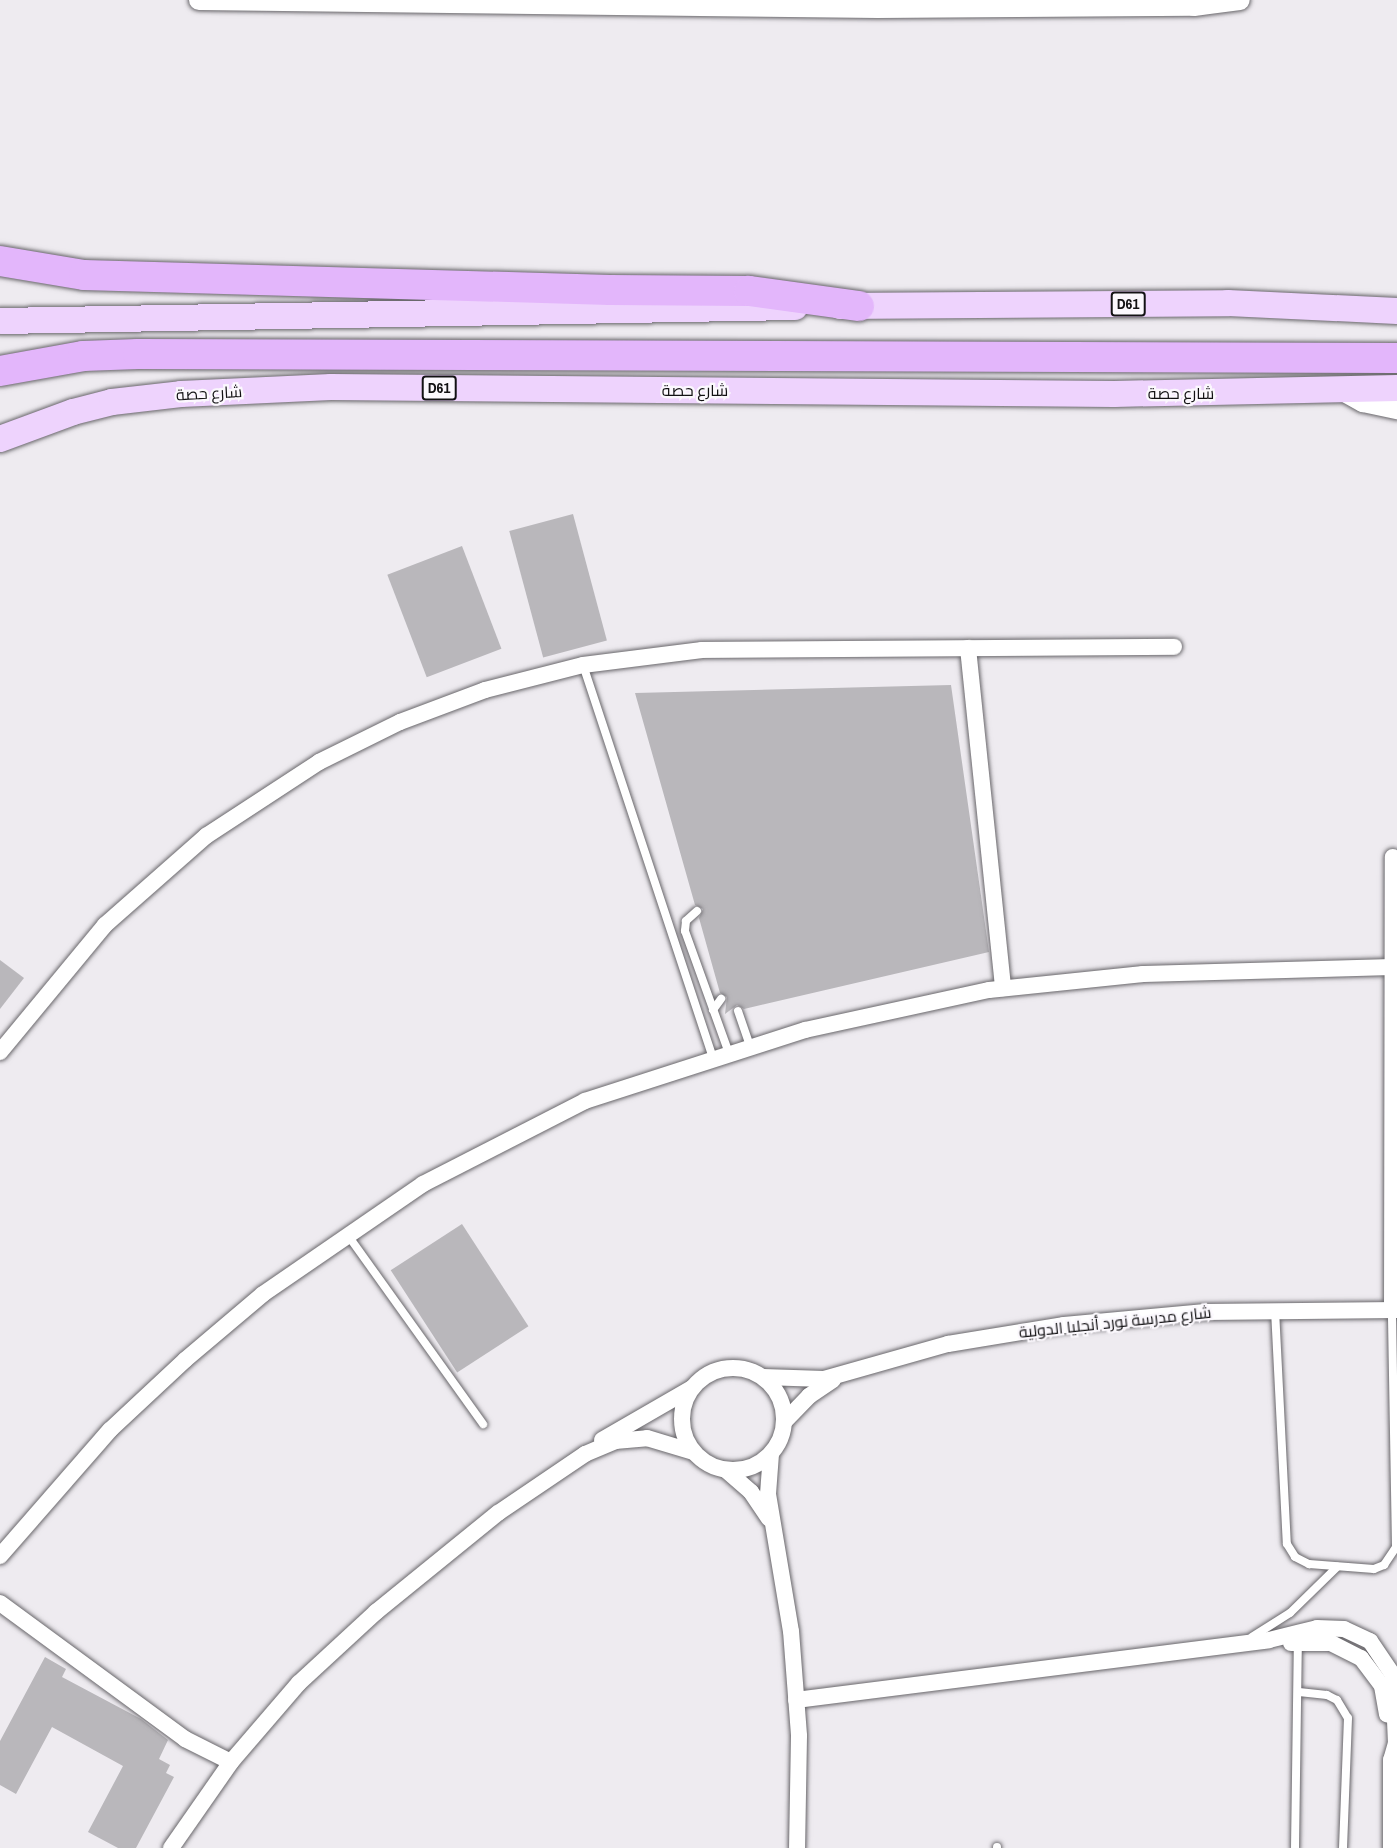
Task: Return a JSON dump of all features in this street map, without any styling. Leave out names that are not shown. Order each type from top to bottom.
[{"type":"highway","points":[[0,261],[84,275],[610,290],[749,291],[859,306]]},
{"type":"highway","points":[[0,371],[83,356],[138,354],[1397,358]]},
{"type":"main road","name":"D61","points":[[0,321],[859,306],[1228,303],[1397,311]]},
{"type":"main road","name":"شارع حصة","points":[[0,439],[73,412],[112,402],[181,394],[331,387],[1011,393],[1343,391],[1397,388]]},
{"type":"street","points":[[199,0],[1194,6],[1240,0]]},
{"type":"street","points":[[1343,391],[1363,402],[1397,409]]},
{"type":"street","points":[[0,1052],[105,925],[171,864],[243,809],[319,762],[400,722],[484,690],[583,665],[702,650],[1174,647]]},
{"type":"street","points":[[968,648],[1003,988]]},
{"type":"street","points":[[1393,857],[1394,1310]]},
{"type":"street","points":[[0,1556],[75,1468],[147,1394],[263,1294],[346,1233],[462,1161],[585,1101],[721,1055],[866,1014],[1003,988],[1143,974],[1393,967]]},
{"type":"street","name":"شارع مدرسة نورد أنجليا الدولية","points":[[763,1377],[808,1381],[839,1376],[921,1351],[1032,1329],[1134,1317],[1275,1310],[1394,1310]]},
{"type":"street","points":[[171,1848],[227,1768],[299,1683],[368,1618],[498,1513],[626,1424],[692,1388],[720,1369],[742,1368],[763,1377],[779,1396],[785,1421],[771,1454],[768,1494],[791,1631],[796,1700],[797,1848]]},
{"type":"street","name":"شارع مدرسة نورد أنجليا الدولية","points":[[785,1421],[809,1395],[839,1376]]},
{"type":"street","points":[[692,1388],[682,1416],[684,1437],[693,1452],[704,1462],[727,1470],[751,1468],[771,1454]]},
{"type":"street","points":[[585,1454],[615,1441],[647,1438],[693,1452]]},
{"type":"street","points":[[727,1470],[761,1504],[776,1533]]},
{"type":"street","points":[[0,1603],[227,1768]]},
{"type":"street","points":[[796,1700],[1269,1640],[1330,1627],[1358,1634],[1380,1651],[1396,1689],[1395,1748],[1391,1760]]},
{"type":"street","points":[[1269,1640],[1331,1643],[1369,1665],[1386,1698],[1387,1747],[1391,1760],[1391,1848]]},
{"type":"lane","points":[[583,665],[721,1055]]},
{"type":"lane","points":[[697,911],[686,921],[685,931],[713,1010],[721,1055]]},
{"type":"lane","points":[[713,1010],[721,999]]},
{"type":"lane","points":[[738,1011],[750,1047]]},
{"type":"lane","points":[[346,1233],[483,1424]]},
{"type":"lane","points":[[1275,1310],[1287,1544],[1302,1562],[1374,1569],[1384,1564],[1396,1547],[1394,1310]]},
{"type":"lane","points":[[1237,1644],[1290,1613],[1337,1567]]},
{"type":"lane","points":[[1295,1848],[1298,1642]]},
{"type":"lane","points":[[1299,1692],[1327,1695],[1337,1700],[1348,1718],[1343,1848]]},
{"type":"building","points":[[573,514],[607,641],[543,658],[509,531]]},
{"type":"building","points":[[462,546],[501,649],[427,677],[387,575]]},
{"type":"building","points":[[951,685],[989,952],[744,1009],[737,1005],[725,1014],[727,997],[720,993],[699,918],[703,909],[695,905],[635,693]]},
{"type":"building","points":[[0,960],[24,978],[0,1009]]},
{"type":"building","points":[[462,1224],[528,1326],[457,1373],[391,1270]]},
{"type":"building","points":[[45,1657],[66,1669],[62,1677],[141,1719],[168,1740],[159,1759],[170,1765],[166,1773],[174,1777],[136,1848],[118,1848],[88,1832],[123,1766],[52,1727],[16,1794],[0,1785],[0,1741]]}]
